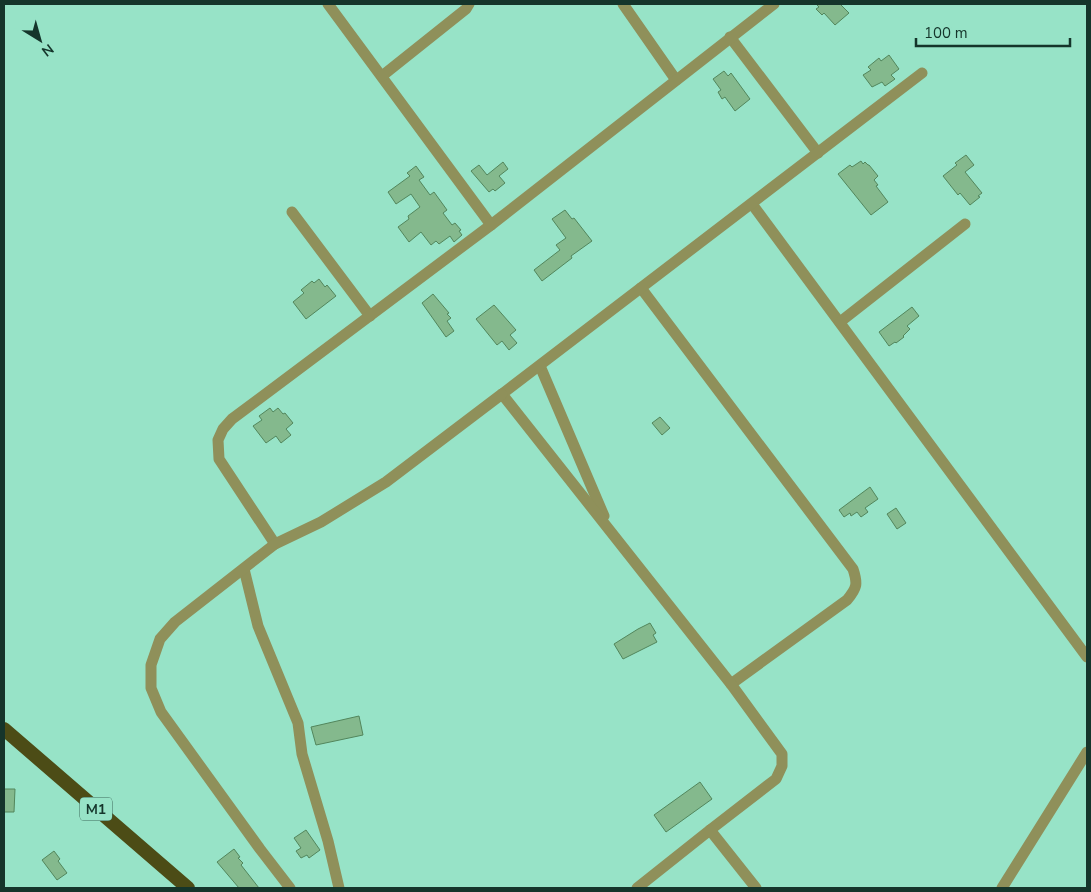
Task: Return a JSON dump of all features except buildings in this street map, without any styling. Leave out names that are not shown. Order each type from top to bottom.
[{"type":"highway","name":"M1","points":[[4,729],[188,888]]},
{"type":"street","points":[[328,4],[491,225]]},
{"type":"street","points":[[382,76],[466,9],[469,4]]},
{"type":"street","points":[[623,4],[676,80]]},
{"type":"street","points":[[275,544],[219,459],[218,440],[232,419],[491,225],[774,4]]},
{"type":"street","points":[[730,38],[818,153]]},
{"type":"street","points":[[290,888],[161,712],[151,688],[151,665],[160,640],[175,622],[275,544],[321,522],[386,482],[922,73]]},
{"type":"street","points":[[752,204],[1087,657]]},
{"type":"street","points":[[292,212],[370,316]]},
{"type":"street","points":[[840,322],[965,224]]},
{"type":"street","points":[[641,288],[854,569],[857,579],[856,590],[847,600],[731,684]]},
{"type":"street","points":[[540,366],[611,531]]},
{"type":"street","points":[[502,394],[731,684],[782,754],[782,766],[776,779],[637,888]]},
{"type":"street","points":[[244,568],[258,626],[298,723],[302,754],[328,841],[339,888]]},
{"type":"street","points":[[1002,888],[1087,752]]},
{"type":"street","points":[[710,830],[756,888]]}]
